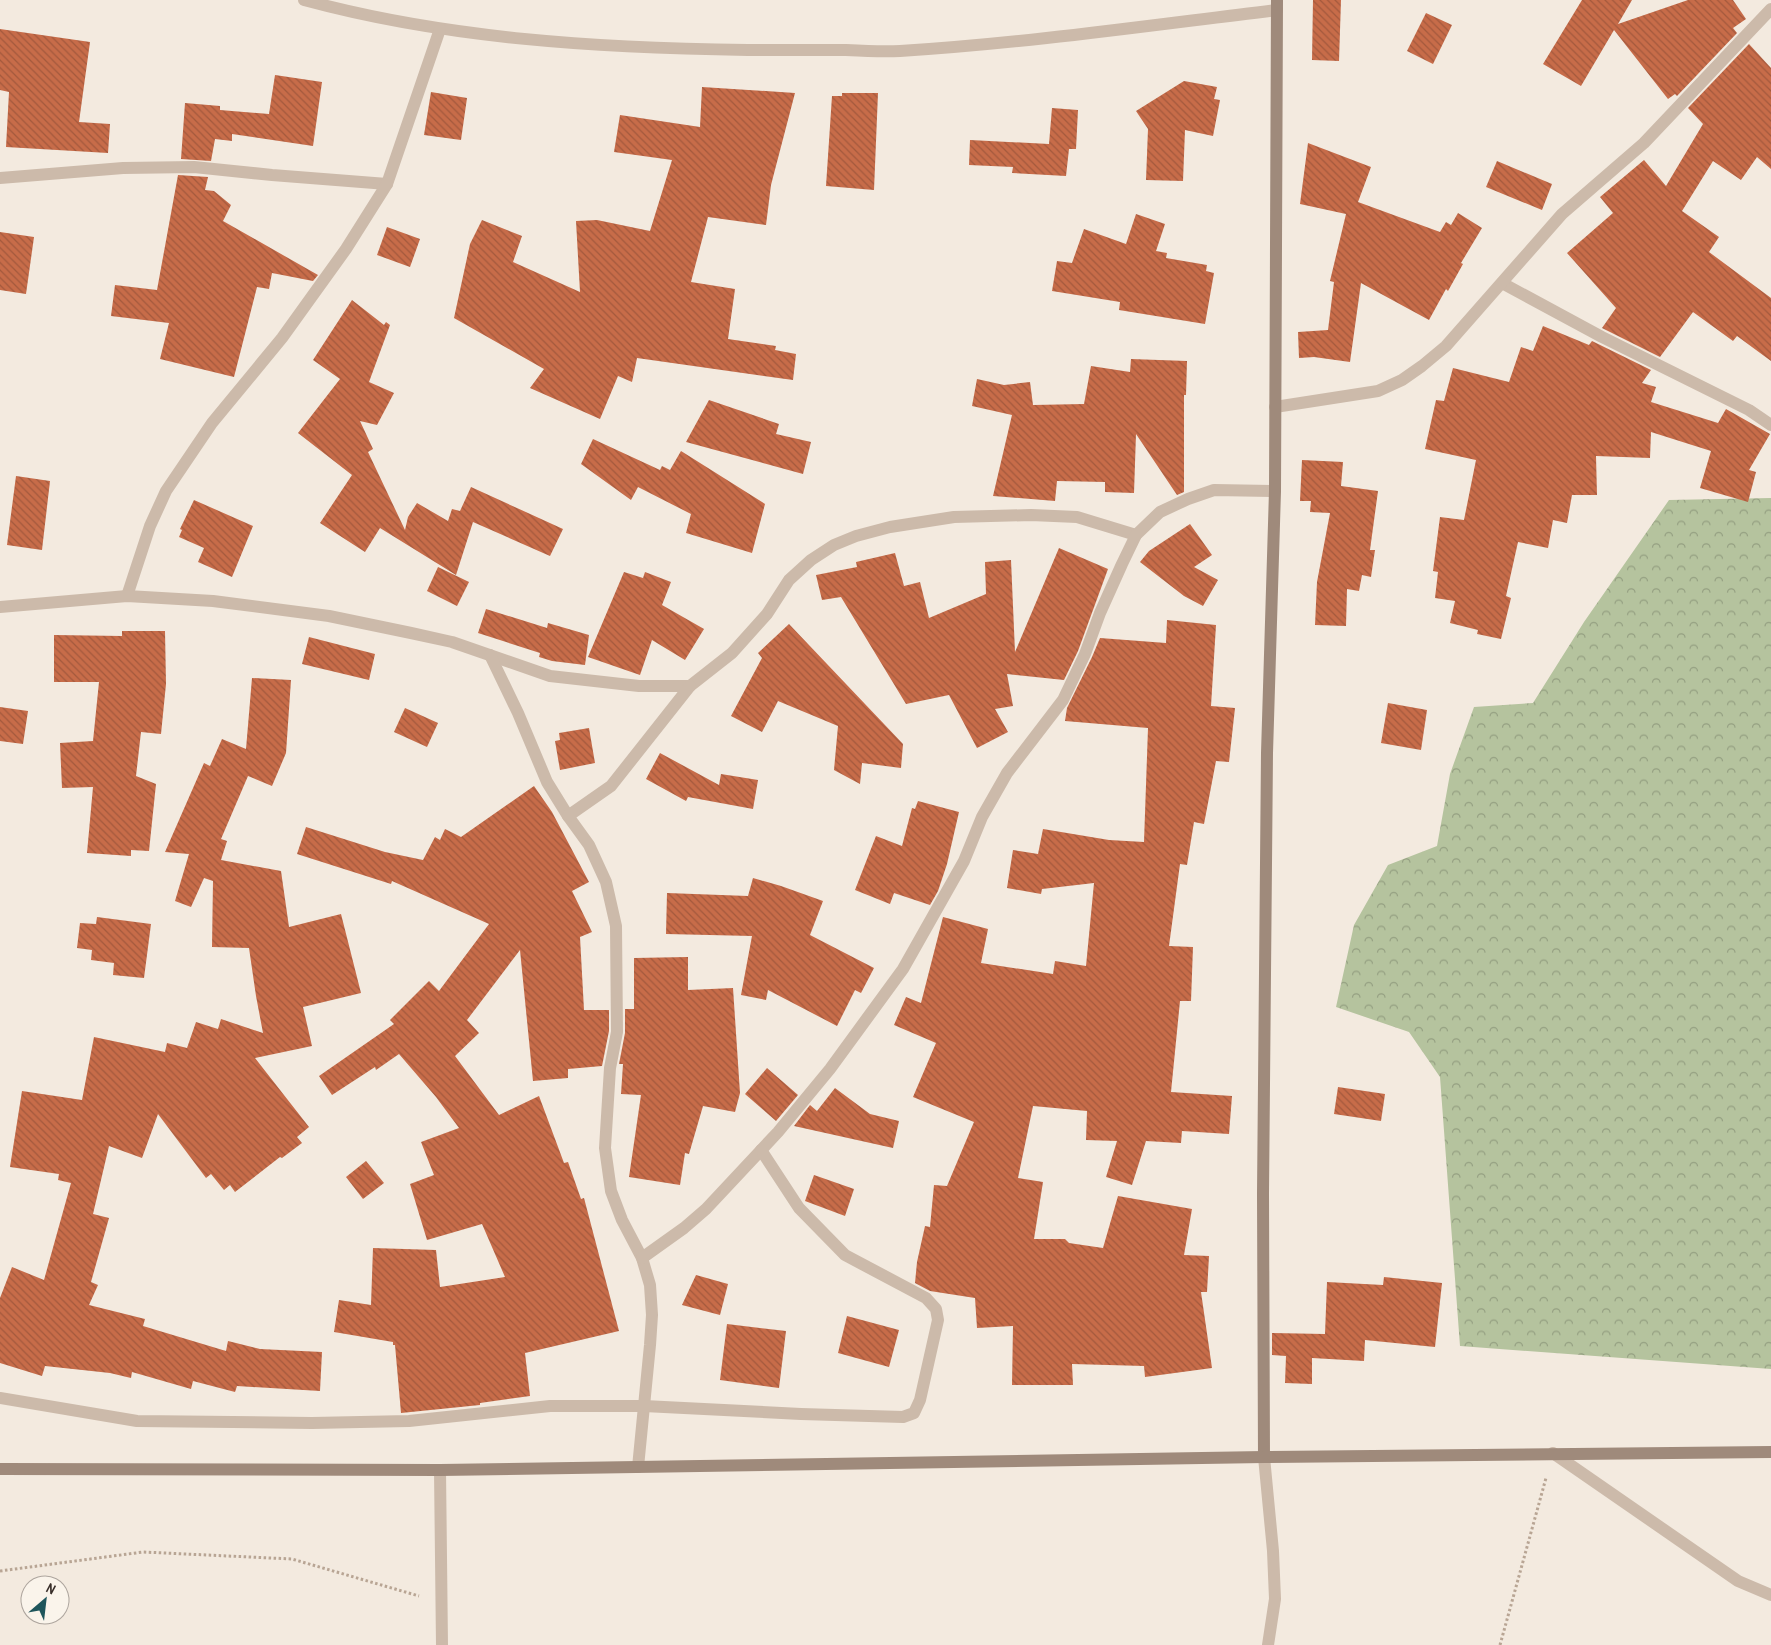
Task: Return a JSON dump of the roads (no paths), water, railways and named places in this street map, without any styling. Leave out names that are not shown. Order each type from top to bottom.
[{"type":"main road","points":[[1264,1457],[1263,1194],[1267,773],[1275,491],[1277,5]]},
{"type":"main road","points":[[0,1469],[440,1470],[1264,1457],[1771,1452]]},
{"type":"street","points":[[304,0],[394,21],[440,29],[537,40],[637,47],[898,51],[1028,41],[1277,5]]},
{"type":"street","points":[[1275,407],[1378,391],[1402,380],[1446,346],[1562,214],[1644,143],[1771,9]]},
{"type":"street","points":[[127,596],[150,526],[166,491],[212,423],[282,338],[346,250],[387,184],[440,29]]},
{"type":"street","points":[[0,178],[124,168],[194,167],[387,184]]},
{"type":"street","points":[[1502,283],[1602,337],[1749,410],[1771,425]]},
{"type":"street","points":[[642,1258],[684,1228],[706,1209],[778,1132],[830,1069],[903,969],[955,878],[982,818],[1007,773],[1063,700],[1085,654],[1100,613],[1136,535],[1160,512],[1188,498],[1214,490],[1275,491]]},
{"type":"street","points":[[568,816],[611,786],[690,686],[732,653],[767,614],[789,580],[811,560],[834,545],[856,536],[890,527],[954,517],[1031,515],[1077,517],[1136,535]]},
{"type":"street","points":[[0,608],[127,596],[212,601],[329,616],[444,640],[550,676],[639,686],[690,686]]},
{"type":"street","points":[[490,655],[518,713],[547,782],[589,845],[606,882],[616,926],[617,1032],[610,1068],[605,1148],[611,1191],[622,1220],[642,1258],[650,1285],[652,1315],[638,1467]]},
{"type":"street","points":[[0,1398],[137,1421],[312,1423],[409,1421],[550,1406],[644,1406],[903,1417],[914,1413],[920,1400],[938,1320],[936,1309],[926,1298],[845,1254],[799,1208],[761,1150]]},
{"type":"street","points":[[1553,1454],[1738,1581],[1771,1594]]},
{"type":"street","points":[[1264,1457],[1273,1551],[1275,1599],[1268,1645]]},
{"type":"street","points":[[440,1470],[442,1645]]}]
